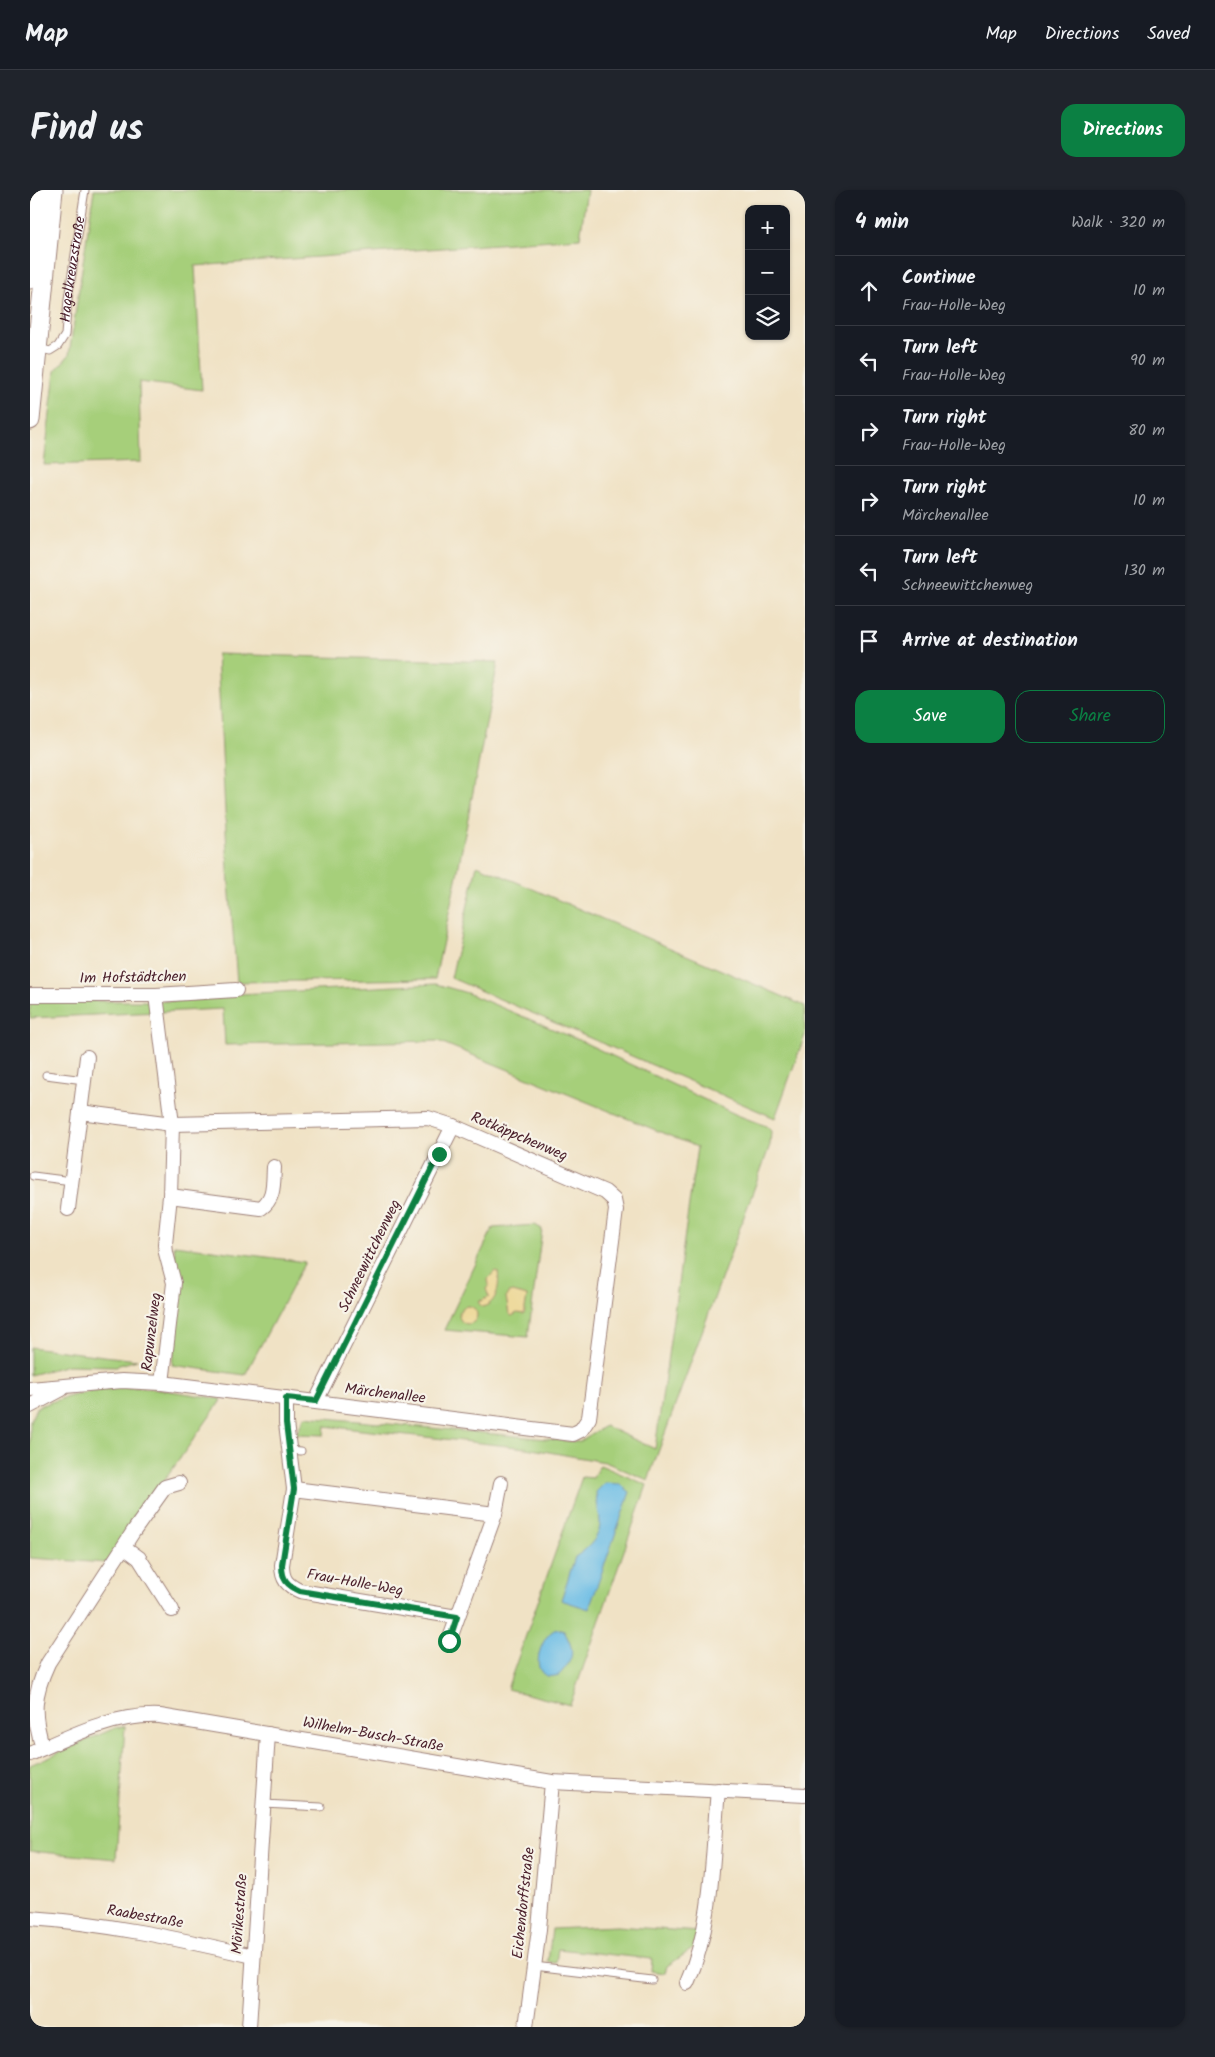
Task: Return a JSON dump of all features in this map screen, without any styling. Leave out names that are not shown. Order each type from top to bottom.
[{"type":"street","points":[[30,279],[41,190]]},
{"type":"street","name":"Hagelkreuzstraße","points":[[34,344],[53,190]]},
{"type":"street","points":[[30,420],[34,344]]},
{"type":"street","name":"Im Hofstädtchen","points":[[30,995],[156,995],[236,990]]},
{"type":"street","name":"Rapunzelweg","points":[[156,995],[172,1124],[170,1196],[165,1244],[174,1283],[162,1383]]},
{"type":"street","points":[[68,1209],[87,1057]]},
{"type":"street","points":[[80,1112],[172,1124]]},
{"type":"street","name":"Rotkäppchenweg","points":[[172,1124],[428,1118],[453,1126],[604,1192],[614,1200],[616,1210],[588,1418],[581,1430]]},
{"type":"street","name":"Schneewittchenweg","points":[[316,1401],[453,1126]]},
{"type":"street","points":[[170,1196],[261,1208],[268,1203],[272,1195],[274,1167]]},
{"type":"street","name":"Märchenallee","points":[[30,1389],[65,1387],[91,1382],[162,1383],[559,1433],[573,1434],[581,1430]]},
{"type":"street","name":"Märchenallee","points":[[30,1406],[65,1387]]},
{"type":"street","name":"Frau-Holle-Weg","points":[[286,1398],[286,1423],[295,1451],[294,1489],[282,1565],[282,1576],[287,1585],[300,1591],[457,1617]]},
{"type":"street","points":[[36,1751],[34,1707],[41,1678],[57,1649],[165,1487],[179,1483]]},
{"type":"street","points":[[449,1641],[495,1514],[501,1483]]},
{"type":"street","points":[[294,1489],[495,1514]]},
{"type":"street","points":[[124,1547],[139,1558],[172,1610]]},
{"type":"street","name":"Wilhelm-Busch-Straße","points":[[36,1751],[86,1729],[129,1717],[145,1715],[552,1782],[805,1795]]},
{"type":"street","name":"Mörikestraße","points":[[249,2027],[268,1734]]},
{"type":"street","name":"Eichendorffstraße","points":[[526,2027],[539,1929],[552,1782]]},
{"type":"street","points":[[687,1983],[706,1926],[718,1790]]},
{"type":"street","name":"Raabestraße","points":[[30,1918],[86,1923],[141,1931],[253,1956]]},
{"type":"lane","name":"Hagelkreuzstraße","points":[[34,344],[50,351],[58,346],[65,335],[68,299],[85,190]]},
{"type":"lane","points":[[46,1075],[84,1080]]},
{"type":"lane","points":[[33,1176],[72,1181]]},
{"type":"lane","points":[[264,1804],[321,1807]]},
{"type":"lane","points":[[534,1966],[652,1980]]},
{"type":"green space","points":[[94,190],[587,190],[580,238],[195,266],[202,390],[139,382],[141,462],[44,465],[55,371],[69,355]]},
{"type":"green space","points":[[217,654],[498,662],[435,979],[237,982],[228,870]]},
{"type":"green space","points":[[477,865],[805,1006],[805,1035],[775,1118],[451,978]]},
{"type":"green space","points":[[436,984],[467,993],[581,1041],[737,1115],[766,1126],[771,1131],[770,1145],[648,1480],[605,1462],[526,1448],[325,1426],[324,1435],[296,1434],[305,1416],[578,1442],[605,1426],[655,1449],[697,1147],[438,1041],[225,1045],[223,1009],[30,1018],[30,1001],[171,1001],[223,998],[238,994]]},
{"type":"green space","points":[[535,1225],[542,1229],[528,1337],[444,1330],[493,1228]]},
{"type":"green space","points":[[174,1245],[305,1262],[245,1375],[172,1365],[182,1283]]},
{"type":"green space","points":[[30,1347],[137,1360],[116,1366],[68,1365],[30,1375]]},
{"type":"green space","points":[[123,1387],[151,1388],[222,1399],[106,1563],[30,1558],[30,1421],[37,1407],[79,1394]]},
{"type":"green space","points":[[600,1465],[647,1485],[570,1705],[507,1689],[582,1477],[593,1478]]},
{"type":"green space","points":[[125,1726],[116,1859],[30,1851],[30,1765],[115,1728]]},
{"type":"green space","points":[[617,1926],[698,1932],[697,1946],[667,1966],[665,1973],[651,1971],[652,1959],[558,1949],[556,1963],[548,1962],[552,1929]]},
{"type":"sand","points":[[495,1271],[498,1272],[499,1277],[496,1294],[491,1302],[482,1307],[478,1302],[489,1297],[486,1289],[489,1285],[488,1279]]},
{"type":"sand","points":[[513,1292],[527,1296],[524,1314],[517,1313],[512,1316],[509,1314],[506,1297],[508,1293]]},
{"type":"sand","points":[[464,1306],[472,1306],[477,1311],[475,1322],[464,1324],[459,1319],[459,1311]]},
{"type":"water","points":[[605,1483],[620,1484],[630,1492],[589,1609],[561,1600],[575,1557],[588,1547],[598,1534],[600,1523],[596,1492]]},
{"type":"water","points":[[557,1629],[564,1631],[570,1644],[571,1659],[559,1675],[547,1676],[539,1667],[538,1660],[542,1644]]},
{"type":"route","points":[[439,1154],[316,1401],[286,1398],[286,1423],[294,1489],[282,1565],[282,1576],[287,1585],[300,1591],[457,1617],[449,1641]]}]
